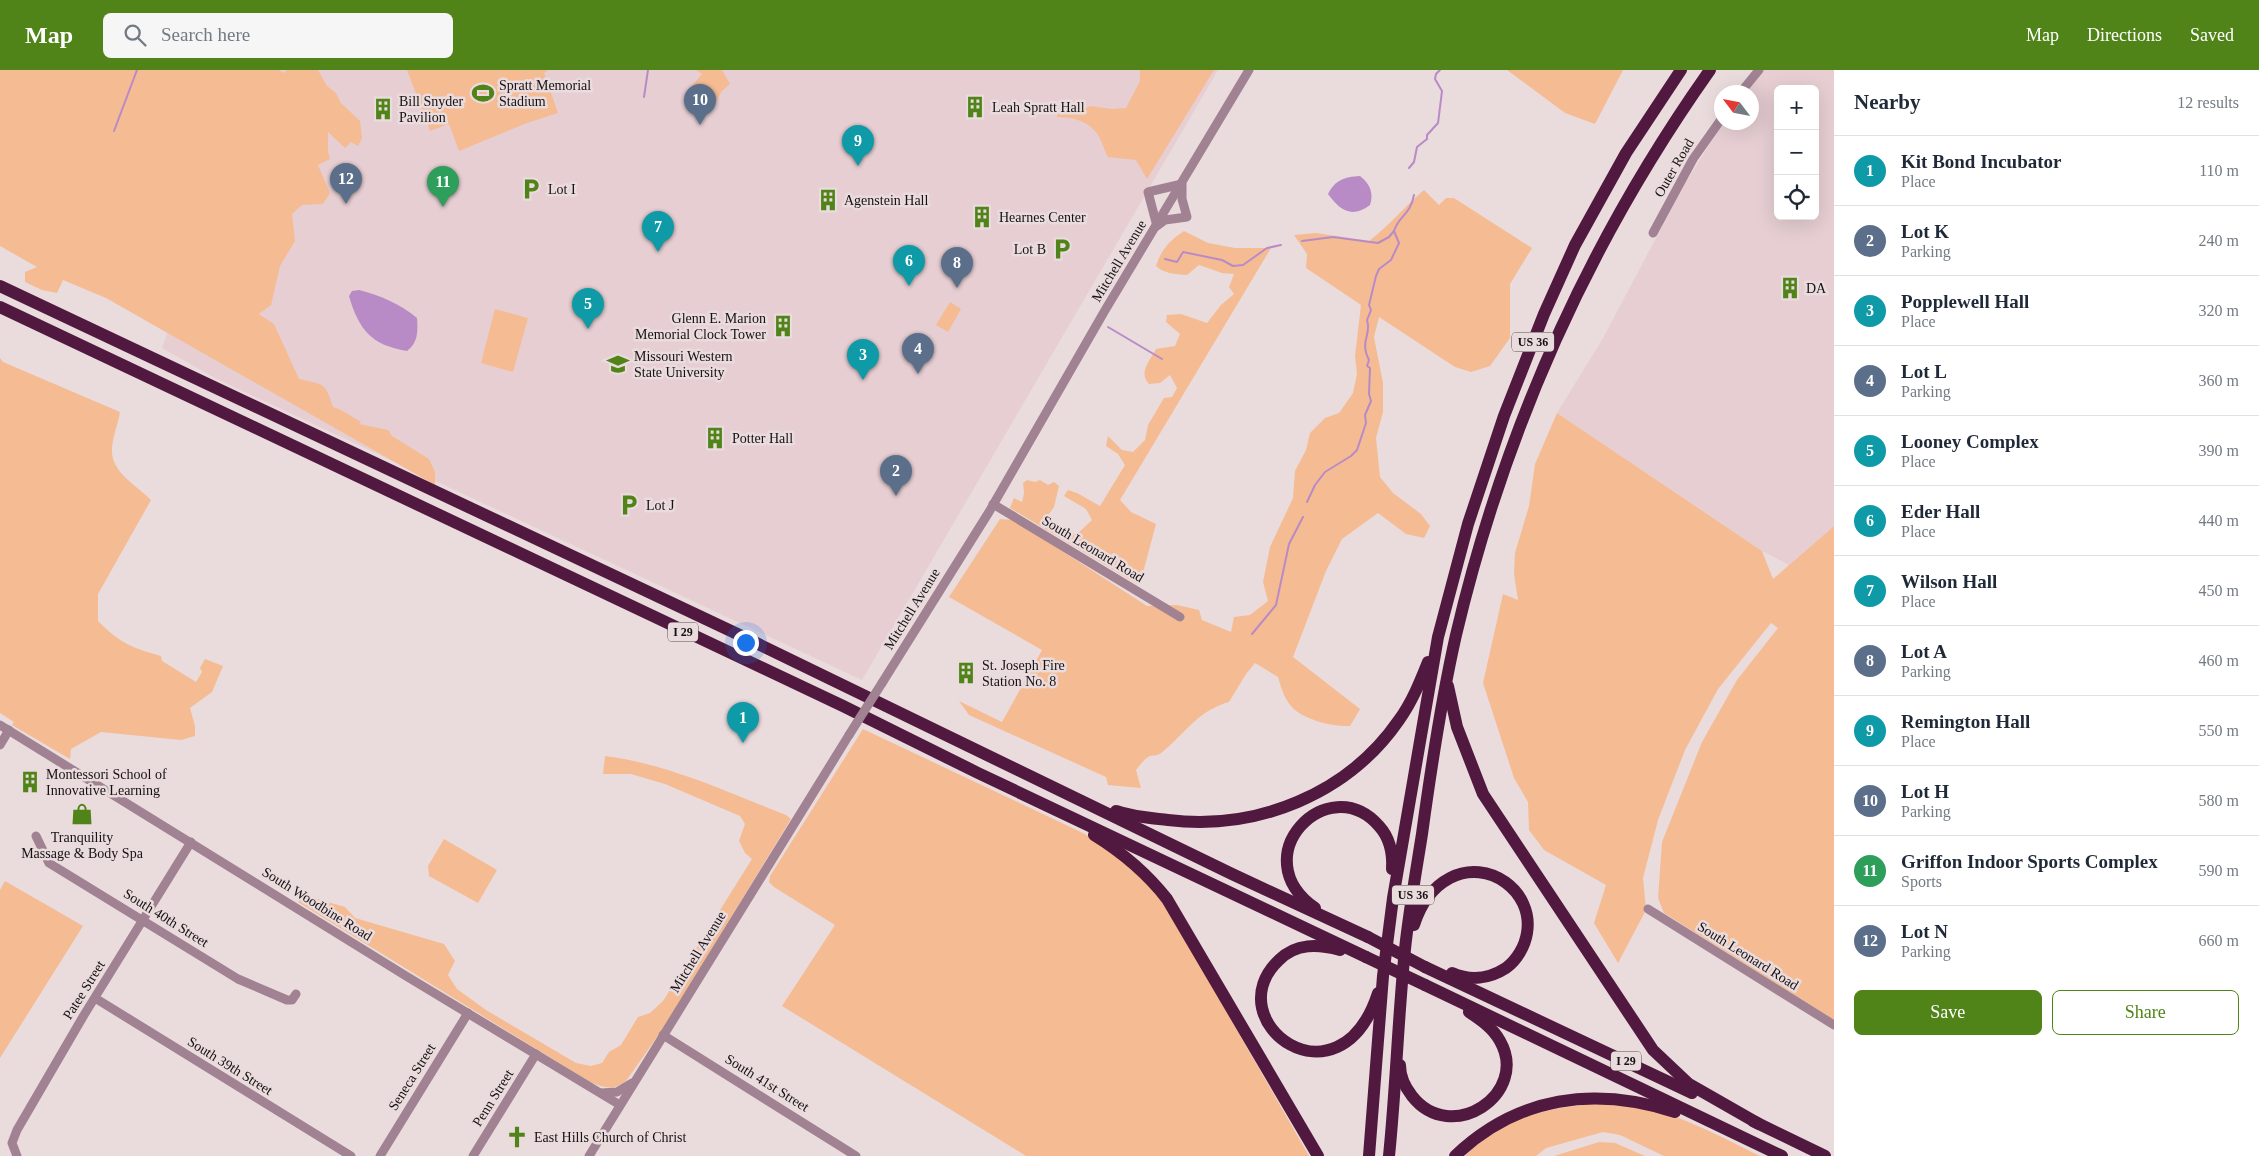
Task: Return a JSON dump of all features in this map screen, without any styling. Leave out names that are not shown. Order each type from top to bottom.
[{"type":"highway","name":"US 36","points":[[1369,1156],[1383,976],[1393,898],[1438,637],[1471,515],[1504,416],[1544,314],[1576,245],[1626,153],[1680,70]]},
{"type":"highway","name":"US 36","points":[[1389,1156],[1405,946],[1427,794],[1447,682],[1475,561],[1504,470],[1540,375],[1566,314],[1602,243],[1647,163],[1710,70]]},
{"type":"highway","name":"I 29","points":[[0,286],[1030,775],[1426,967],[1825,1156]]},
{"type":"highway","name":"I 29","points":[[0,307],[843,706],[1782,1156]]},
{"type":"highway","points":[[1030,775],[1054,783],[1103,806],[1141,817],[1201,823],[1241,820],[1286,808],[1348,773],[1387,736],[1410,702],[1438,637]]},
{"type":"highway","points":[[1447,682],[1460,735],[1483,794],[1653,1050],[1689,1084],[1759,1124]]},
{"type":"highway","points":[[1034,799],[1129,858],[1159,889],[1182,922],[1318,1156]]},
{"type":"highway","points":[[1354,931],[1307,902],[1298,894],[1289,878],[1286,860],[1287,851],[1294,833],[1300,825],[1316,813],[1333,808],[1351,809],[1368,816],[1381,828],[1390,846],[1393,898]]},
{"type":"highway","points":[[1405,946],[1423,903],[1432,892],[1450,878],[1470,872],[1480,872],[1499,878],[1515,890],[1525,908],[1528,928],[1522,949],[1509,966],[1490,976],[1478,978],[1455,974],[1438,967],[1426,967]]},
{"type":"highway","points":[[1362,954],[1316,945],[1304,946],[1293,950],[1274,964],[1264,983],[1262,1002],[1266,1021],[1279,1038],[1296,1048],[1306,1051],[1326,1051],[1343,1044],[1358,1032],[1369,1015],[1383,976]]},
{"type":"highway","points":[[1396,1048],[1400,1059],[1402,1078],[1408,1090],[1418,1104],[1427,1110],[1449,1117],[1473,1113],[1486,1106],[1502,1086],[1505,1074],[1504,1051],[1495,1033],[1452,997]]},
{"type":"highway","points":[[1455,1156],[1480,1134],[1500,1121],[1519,1113],[1554,1103],[1593,1098],[1646,1103],[1752,1142]]},
{"type":"street","name":"Mitchell Avenue","points":[[589,1156],[993,504],[1104,312],[1249,70]]},
{"type":"street","points":[[1747,85],[1759,70]]},
{"type":"street","name":"Outer Road","points":[[1653,233],[1693,159],[1714,129]]},
{"type":"street","points":[[1182,184],[1182,199],[1186,217],[1166,220],[1157,226],[1148,192],[1182,184]]},
{"type":"street","name":"South Leonard Road","points":[[993,504],[1180,617]]},
{"type":"street","name":"South Woodbine Road","points":[[0,724],[620,1105]]},
{"type":"street","points":[[0,745],[9,730]]},
{"type":"street","name":"South 40th Street","points":[[36,836],[49,863],[238,979],[287,1000],[292,1000],[296,994]]},
{"type":"street","name":"Patee Street","points":[[17,1156],[13,1150],[14,1137],[95,998],[192,842]]},
{"type":"street","name":"South Leonard Road","points":[[1648,908],[1834,1026]]},
{"type":"street","name":"South 39th Street","points":[[95,998],[351,1156]]},
{"type":"street","name":"Seneca Street","points":[[380,1156],[468,1013]]},
{"type":"street","name":"South 41st Street","points":[[663,1035],[856,1156]]},
{"type":"street","name":"Penn Street","points":[[473,1156],[536,1054]]},
{"type":"street","points":[[600,1093],[617,1092],[635,1081]]},
{"type":"shaded area","points":[[0,70],[280,70],[283,73],[287,70],[318,70],[327,86],[336,93],[341,103],[360,121],[362,138],[358,146],[351,142],[345,148],[328,132],[330,159],[318,165],[330,193],[323,204],[302,205],[292,214],[295,241],[280,266],[271,305],[259,314],[274,324],[299,379],[323,386],[328,393],[333,407],[361,422],[359,424],[388,430],[392,436],[429,459],[435,472],[435,485],[106,298],[63,280],[57,293],[42,290],[25,282],[25,272],[37,267],[0,246]]},
{"type":"shaded area","name":"Missouri Western State University","points":[[261,70],[1218,70],[862,680],[217,379],[162,348]]},
{"type":"shaded area","name":"Spratt Memorial Stadium","points":[[407,70],[548,70],[544,73],[558,113],[527,123],[459,151],[449,124],[430,131]]},
{"type":"shaded area","points":[[696,70],[722,70],[730,84],[722,91],[715,103],[703,107],[693,98],[691,87],[702,74]]},
{"type":"shaded area","points":[[1140,70],[1214,70],[1147,179],[1136,160],[1108,157],[1098,135],[1088,125],[1073,119],[1057,117],[1058,109],[1078,112],[1090,106],[1112,109],[1126,108],[1140,81]]},
{"type":"shaded area","points":[[1507,70],[1623,70],[1595,124],[1565,113]]},
{"type":"shaded area","points":[[1764,70],[1834,70],[1834,526],[1789,565],[1762,551],[1557,413],[1602,340],[1683,187],[1719,130],[1759,130],[1759,85],[1752,85]]},
{"type":"shaded area","points":[[1360,176],[1370,189],[1372,197],[1370,205],[1357,211],[1346,211],[1328,194],[1337,182],[1349,177]]},
{"type":"shaded area","points":[[1424,190],[1439,205],[1446,198],[1454,198],[1532,248],[1510,284],[1510,338],[1490,366],[1471,372],[1455,367],[1379,317],[1374,337],[1383,383],[1383,412],[1376,438],[1380,477],[1393,493],[1421,514],[1430,526],[1424,538],[1406,534],[1378,513],[1342,539],[1326,571],[1293,657],[1360,709],[1350,726],[1319,722],[1296,711],[1286,700],[1278,677],[1255,663],[1229,702],[1208,711],[1161,753],[1150,756],[1142,762],[1136,770],[1141,788],[1108,785],[1106,777],[969,715],[959,701],[1002,722],[1042,650],[949,597],[1000,519],[1014,520],[1147,606],[1177,605],[1199,610],[1202,620],[1231,632],[1234,617],[1250,615],[1268,601],[1263,582],[1270,547],[1293,498],[1295,471],[1306,450],[1310,433],[1325,418],[1339,413],[1353,393],[1357,374],[1355,356],[1361,305],[1306,268],[1307,254],[1294,235],[1316,233],[1369,241]]},
{"type":"shaded area","points":[[1184,231],[1208,243],[1235,248],[1271,248],[1120,500],[1131,512],[1156,524],[1144,569],[1137,584],[1010,508],[1014,498],[1022,502],[1024,493],[1023,483],[1027,480],[1035,482],[1040,480],[1048,485],[1054,482],[1059,486],[1054,507],[1047,517],[1076,535],[1092,520],[1086,509],[1064,496],[1068,490],[1100,506],[1125,465],[1118,454],[1106,446],[1108,436],[1122,450],[1133,452],[1145,440],[1148,425],[1164,398],[1172,397],[1177,388],[1170,375],[1160,383],[1149,384],[1145,375],[1146,366],[1156,349],[1175,346],[1180,334],[1166,322],[1167,315],[1181,314],[1207,323],[1221,305],[1234,294],[1229,287],[1234,274],[1222,273],[1199,265],[1187,275],[1167,272],[1156,266],[1167,246]]},
{"type":"shaded area","points":[[359,290],[389,301],[417,318],[417,332],[411,348],[407,351],[384,345],[368,334],[357,318],[349,296],[352,291]]},
{"type":"shaded area","points":[[950,302],[961,309],[948,332],[936,325]]},
{"type":"shaded area","points":[[495,309],[528,318],[513,372],[481,363]]},
{"type":"shaded area","points":[[0,358],[3,362],[120,412],[113,439],[112,457],[125,477],[151,500],[98,594],[98,621],[120,640],[161,656],[162,661],[196,682],[202,672],[200,668],[205,659],[223,666],[212,692],[190,708],[195,726],[195,736],[181,740],[101,732],[71,749],[70,759],[12,725],[14,722],[0,713]]},
{"type":"shaded area","points":[[1557,413],[1762,551],[1773,579],[1834,526],[1834,1020],[1664,913],[1658,898],[1662,842],[1702,742],[1737,680],[1778,628],[1771,623],[1718,689],[1685,750],[1658,820],[1643,878],[1646,910],[1618,963],[1594,923],[1606,885],[1544,850],[1529,830],[1528,802],[1514,778],[1483,683],[1503,594],[1518,600],[1514,574],[1515,553],[1529,506],[1535,464]]},
{"type":"shaded area","points":[[863,729],[1085,834],[1122,861],[1150,887],[1166,906],[1309,1156],[1026,1156],[782,1006],[835,925],[774,887],[769,882],[770,876]]},
{"type":"shaded area","points":[[605,756],[652,765],[674,772],[719,788],[786,815],[791,819],[664,1027],[622,1084],[604,1087],[590,1082],[298,902],[303,895],[345,907],[355,918],[444,944],[455,961],[448,975],[457,989],[486,1010],[576,1063],[591,1066],[602,1063],[609,1052],[621,1045],[638,1017],[650,1013],[663,1001],[752,859],[745,853],[739,841],[745,824],[740,816],[665,784],[631,774],[603,774]]},
{"type":"shaded area","points":[[444,839],[497,870],[478,903],[429,876],[428,866]]},
{"type":"shaded area","points":[[5,881],[83,926],[0,1058],[0,890]]},
{"type":"shaded area","points":[[1596,1104],[1623,1104],[1661,1112],[1712,1132],[1760,1156],[1664,1156],[1620,1135],[1603,1132],[1546,1148],[1536,1156],[1465,1156],[1479,1143],[1509,1123],[1559,1108]]},
{"type":"shaded area","points":[[1599,1142],[1615,1143],[1645,1156],[1554,1156]]},
{"type":"waterway","points":[[114,131],[137,70]]},
{"type":"waterway","points":[[644,97],[648,70]]},
{"type":"waterway","points":[[1409,168],[1414,162],[1417,147],[1427,139],[1427,135],[1438,123],[1442,91],[1435,79],[1436,74],[1440,70]]},
{"type":"waterway","points":[[1307,502],[1315,485],[1325,472],[1351,456],[1357,450],[1366,423],[1365,415],[1371,401],[1369,394],[1370,368],[1367,366],[1369,360],[1365,348],[1368,330],[1367,320],[1371,310],[1369,305],[1379,269],[1391,260],[1399,243],[1394,231],[1396,226],[1410,207],[1414,195]]},
{"type":"waterway","points":[[1302,241],[1333,237],[1378,243],[1389,237],[1394,231]]},
{"type":"waterway","points":[[1165,259],[1177,262],[1183,252],[1222,260],[1233,266],[1243,265],[1267,248],[1281,245]]},
{"type":"waterway","points":[[1108,327],[1162,359]]},
{"type":"waterway","points":[[1252,634],[1276,605],[1289,544],[1303,517]]},
{"type":"place","name":"Spratt Memorial Stadium","points":[[483,93]]},
{"type":"place","name":"Leah Spratt Hall","points":[[975,107]]},
{"type":"place","name":"Bill Snyder Pavilion","points":[[383,109]]},
{"type":"place","name":"Lot H","points":[[700,125]]},
{"type":"place","name":"Remington Hall","points":[[858,166]]},
{"type":"place","name":"Lot I","points":[[531,189]]},
{"type":"place","name":"Agenstein Hall","points":[[828,200]]},
{"type":"place","name":"Lot N","points":[[346,204]]},
{"type":"place","name":"Griffon Indoor Sports Complex","points":[[443,207]]},
{"type":"place","name":"Hearnes Center","points":[[982,217]]},
{"type":"place","name":"Lot B","points":[[1062,249]]},
{"type":"place","name":"Wilson Hall","points":[[658,252]]},
{"type":"place","name":"Eder Hall","points":[[909,286]]},
{"type":"place","name":"Lot A","points":[[957,288]]},
{"type":"place","name":"DA","points":[[1790,288]]},
{"type":"place","name":"Glenn E. Marion Memorial Clock Tower","points":[[783,326]]},
{"type":"place","name":"Looney Complex","points":[[588,329]]},
{"type":"place","name":"Missouri Western State University","points":[[618,364]]},
{"type":"place","name":"Lot L","points":[[918,374]]},
{"type":"place","name":"Popplewell Hall","points":[[863,380]]},
{"type":"place","name":"Potter Hall","points":[[715,438]]},
{"type":"place","name":"Lot K","points":[[896,496]]},
{"type":"place","name":"Lot J","points":[[629,505]]},
{"type":"place","name":"St. Joseph Fire Station No. 8","points":[[966,673]]},
{"type":"place","name":"Kit Bond Incubator","points":[[743,743]]},
{"type":"place","name":"Montessori School of Innovative Learning","points":[[30,782]]},
{"type":"place","name":"Tranquility Massage & Body Spa","points":[[82,814]]},
{"type":"place","name":"East Hills Church of Christ","points":[[517,1137]]}]
